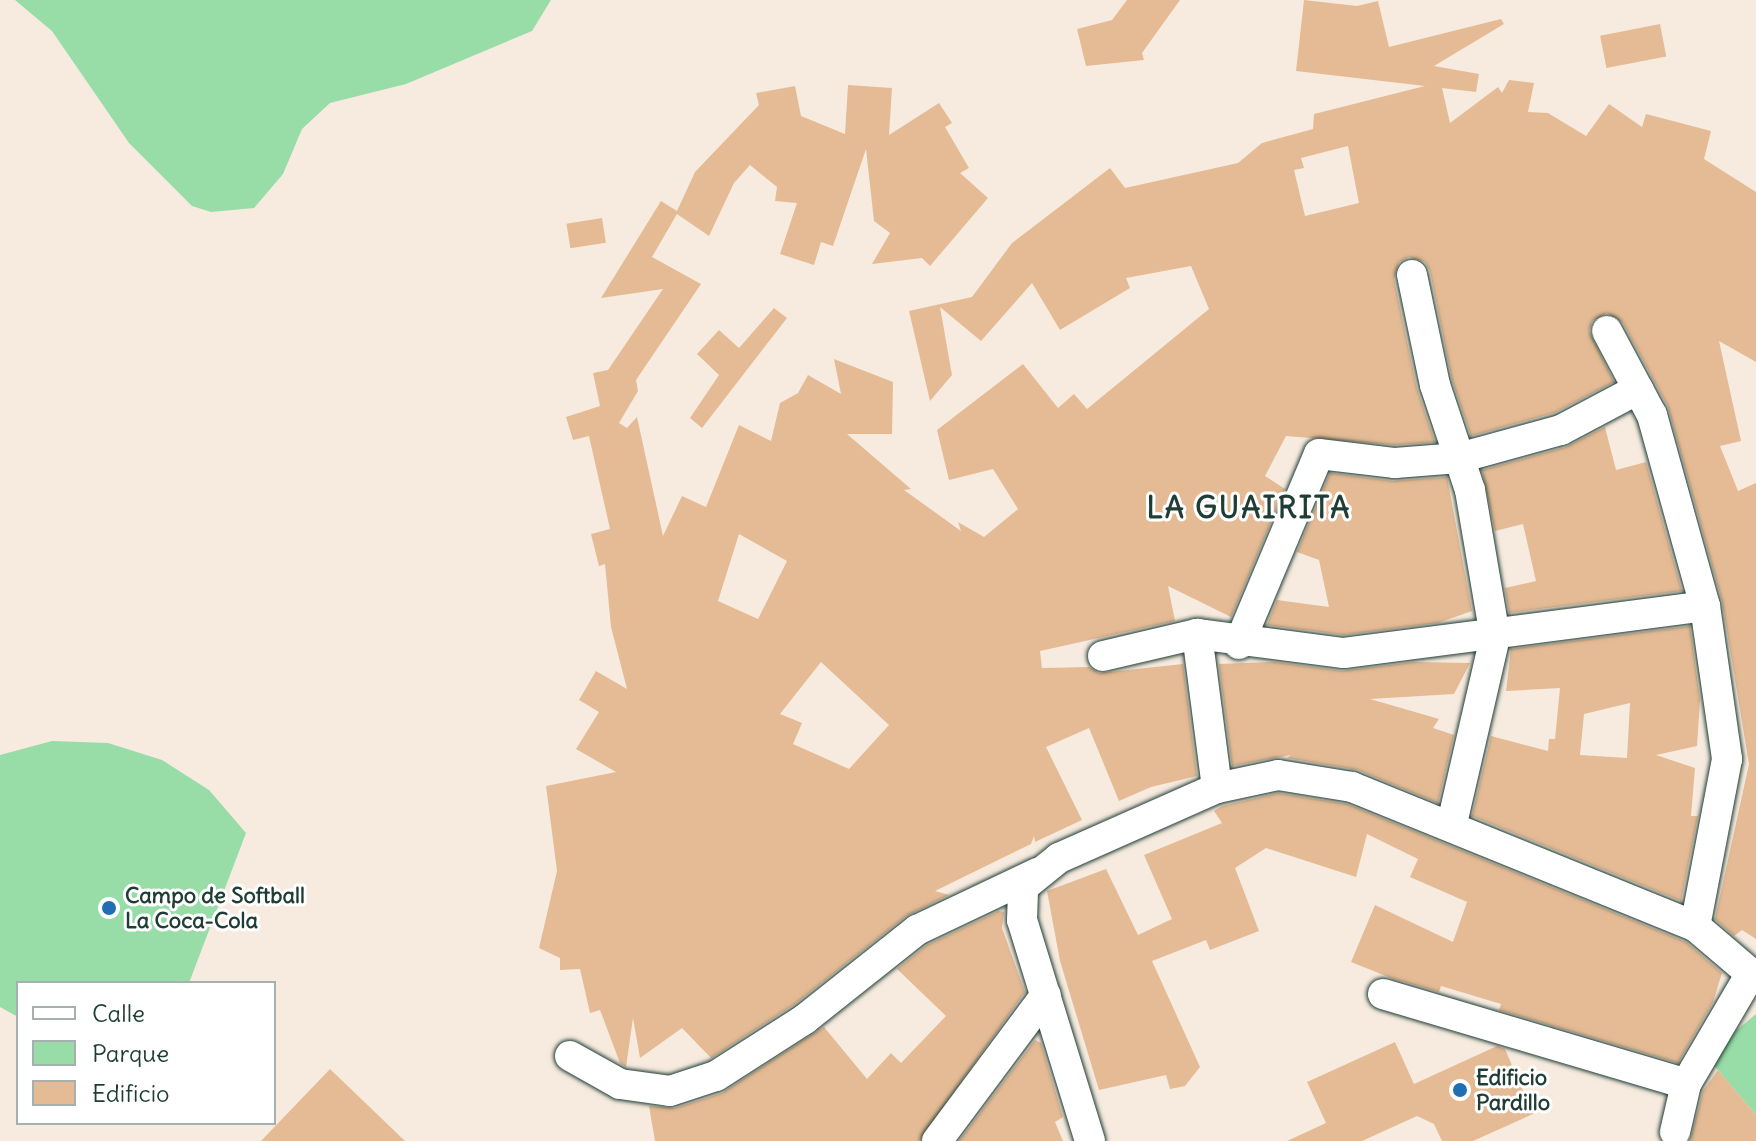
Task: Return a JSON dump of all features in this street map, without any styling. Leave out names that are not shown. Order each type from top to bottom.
[{"type":"street","points":[[1412,275],[1435,385],[1470,490],[1495,637],[1452,823]]},
{"type":"street","points":[[1607,331],[1652,415],[1705,606],[1727,759],[1695,926]]},
{"type":"street","points":[[1239,644],[1319,454],[1395,463],[1459,458],[1561,430],[1638,389]]},
{"type":"street","points":[[1103,656],[1197,634],[1239,644],[1344,653],[1495,637],[1705,606]]},
{"type":"street","points":[[1197,634],[1217,788]]},
{"type":"street","points":[[570,1056],[620,1084],[670,1091],[716,1076],[805,1019],[917,930],[1037,873],[1126,824],[1217,788],[1278,775],[1314,778],[1452,823],[1695,926],[1753,976],[1686,1084],[1675,1132]]},
{"type":"street","points":[[1037,873],[1023,887],[1020,902],[1090,1141]]},
{"type":"street","points":[[1383,994],[1686,1084]]},
{"type":"street","points":[[937,1141],[1046,995]]},
{"type":"green space","points":[[15,0],[551,0],[532,31],[406,84],[330,103],[302,129],[283,174],[254,208],[211,212],[192,206],[129,143],[52,31]]},
{"type":"green space","name":"Campo de Softball La Coca-Cola","points":[[52,741],[108,743],[162,760],[209,790],[246,833],[190,981],[16,981],[16,1016],[0,1007],[0,755]]},
{"type":"green space","points":[[1756,1014],[1756,1115],[1706,1056]]},
{"type":"building","points":[[1127,0],[1180,0],[1142,53],[1144,60],[1086,66],[1077,29],[1112,20]]},
{"type":"building","points":[[1304,0],[1357,6],[1378,1],[1389,47],[1501,19],[1504,24],[1434,66],[1479,74],[1476,92],[1442,88],[1450,123],[1498,87],[1502,93],[1509,80],[1534,83],[1528,112],[1548,113],[1586,136],[1609,104],[1642,127],[1646,114],[1711,131],[1704,159],[1756,192],[1756,362],[1719,341],[1741,441],[1720,446],[1738,491],[1756,483],[1756,939],[1742,930],[1734,936],[1715,919],[1749,764],[1722,601],[1668,407],[1623,323],[1607,313],[1592,321],[1589,331],[1614,382],[1554,413],[1471,436],[1452,380],[1430,271],[1425,262],[1409,257],[1399,262],[1394,279],[1417,389],[1435,442],[1395,445],[1286,436],[1265,476],[1285,489],[1231,617],[1168,586],[1175,621],[1040,651],[1042,668],[1089,667],[1099,673],[1183,664],[1197,776],[1151,787],[1119,801],[1089,728],[1046,747],[1082,820],[1035,842],[1034,836],[1031,844],[935,891],[949,895],[906,916],[795,1004],[711,1058],[682,1028],[640,1058],[633,1018],[626,1067],[620,1063],[600,1010],[590,1013],[580,969],[560,970],[560,958],[539,948],[557,871],[546,786],[616,772],[576,749],[599,712],[579,700],[596,671],[627,689],[611,627],[605,564],[599,566],[591,534],[610,529],[589,436],[573,440],[566,417],[600,406],[593,373],[608,370],[663,289],[601,298],[661,201],[677,211],[695,172],[759,105],[756,93],[795,86],[801,116],[845,134],[848,85],[892,88],[889,135],[939,103],[952,123],[945,127],[969,168],[960,173],[988,198],[930,266],[922,258],[872,264],[890,233],[874,221],[866,149],[833,246],[821,242],[814,265],[780,254],[797,203],[775,201],[777,187],[750,165],[734,183],[709,236],[677,214],[652,257],[701,284],[636,380],[638,391],[619,423],[627,428],[637,417],[663,536],[682,496],[706,507],[739,425],[771,441],[780,403],[798,393],[808,375],[841,394],[834,359],[893,382],[892,434],[847,434],[911,489],[904,490],[961,531],[958,522],[984,537],[1018,509],[993,469],[949,480],[937,430],[1023,364],[1058,408],[1074,394],[1087,409],[1209,309],[1191,266],[1126,278],[1130,288],[1060,330],[1032,283],[981,341],[940,307],[952,375],[930,401],[909,311],[972,297],[1012,243],[1110,168],[1125,188],[1238,163],[1262,143],[1313,129],[1314,114],[1425,86],[1296,71]],"holes":[[[1348,146],[1359,203],[1305,216],[1294,170],[1304,168],[1301,158]],[[739,534],[787,561],[758,619],[718,601]],[[821,662],[889,725],[849,769],[793,744],[802,723],[780,714]]]},
{"type":"building","points":[[1660,24],[1666,56],[1606,68],[1600,36]]},
{"type":"building","points":[[602,218],[606,243],[570,248],[566,224]]},
{"type":"building","points":[[774,308],[787,318],[702,428],[690,418],[719,375],[697,354],[719,330],[739,348]]},
{"type":"building","points":[[1605,427],[1616,470],[1646,462],[1682,591],[1509,613],[1505,588],[1536,581],[1523,524],[1495,531],[1482,470],[1566,447]]},
{"type":"building","points":[[1330,473],[1393,481],[1447,477],[1472,611],[1438,623],[1344,635],[1267,625],[1277,600],[1329,607],[1319,560],[1297,552]]},
{"type":"building","points":[[1690,626],[1700,700],[1697,746],[1656,755],[1695,768],[1691,816],[1698,816],[1681,901],[1472,816],[1491,736],[1548,751],[1549,739],[1555,739],[1560,688],[1506,691],[1511,649]],"holes":[[[1630,703],[1627,758],[1580,755],[1584,714]]]},
{"type":"building","points":[[1275,662],[1342,671],[1414,662],[1470,663],[1454,694],[1370,699],[1439,719],[1433,728],[1454,735],[1438,803],[1358,770],[1287,758],[1291,755],[1232,766],[1219,664]]},
{"type":"building","points":[[1278,793],[1347,804],[1686,942],[1722,973],[1713,1002],[1678,1063],[1499,1010],[1501,1004],[1441,986],[1439,992],[1391,978],[1351,962],[1375,905],[1453,942],[1467,902],[1410,877],[1418,859],[1367,834],[1356,877],[1266,848],[1235,868],[1259,931],[1210,950],[1206,940],[1152,961],[1200,1067],[1185,1086],[1170,1089],[1166,1075],[1099,1090],[1060,961],[1047,891],[1106,869],[1138,935],[1172,919],[1144,855],[1222,823],[1214,811],[1222,806]]},
{"type":"building","points":[[999,911],[1004,912],[1002,928],[1025,992],[919,1141],[655,1141],[649,1106],[675,1108],[722,1093],[824,1027],[867,1079],[891,1053],[901,1063],[946,1016],[897,969],[927,945]]},
{"type":"building","points":[[1035,1040],[1041,1043],[1063,1117],[1055,1122],[1063,1141],[959,1141]]},
{"type":"building","points":[[1395,1042],[1414,1084],[1497,1046],[1505,1049],[1533,1114],[1473,1141],[1442,1141],[1434,1124],[1417,1116],[1362,1141],[1287,1141],[1326,1123],[1307,1082]]},
{"type":"building","points":[[330,1069],[405,1141],[261,1141]]},
{"type":"building","points":[[1718,1070],[1756,1115],[1756,1141],[1690,1141],[1703,1091]]},
{"type":"place","name":"Campo de Softball La Coca-Cola","points":[[109,908]]},
{"type":"place","name":"Edificio Pardillo","points":[[1460,1090]]},
{"type":"district","name":"LA GUAIRITA","points":[[1249,507]]}]
